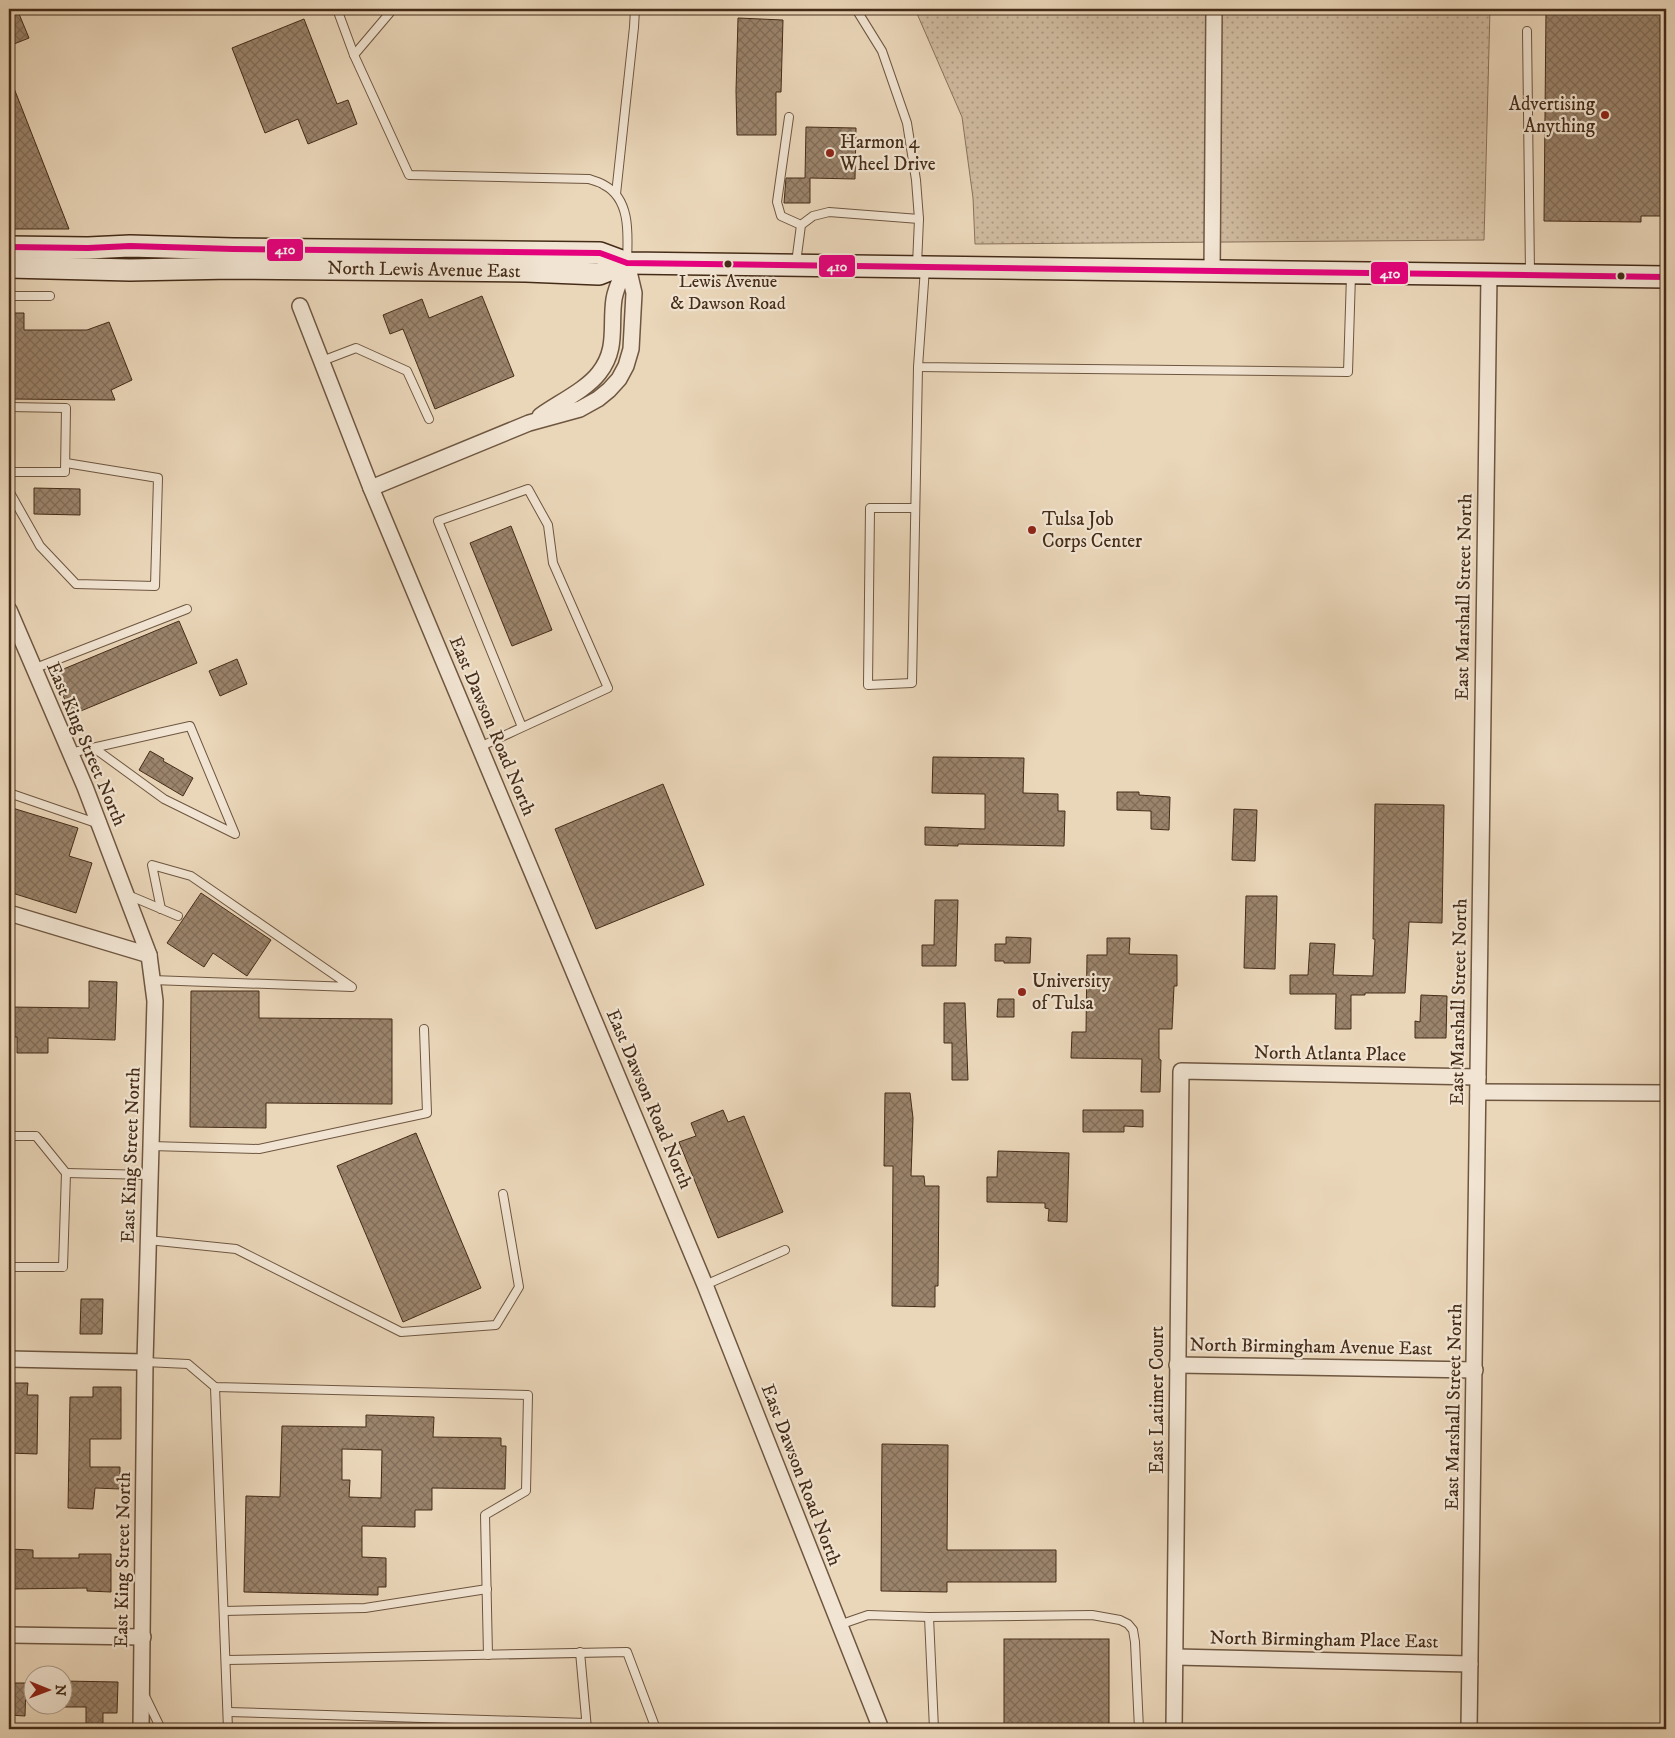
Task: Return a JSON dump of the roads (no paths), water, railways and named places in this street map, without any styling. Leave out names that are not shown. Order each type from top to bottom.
[{"type":"main road","name":"North Lewis Avenue East","points":[[9,247],[88,248],[130,246],[600,253],[627,263],[1666,277]]},
{"type":"main road","name":"North Lewis Avenue East","points":[[9,267],[140,270],[232,268],[526,271],[599,274],[627,263]]},
{"type":"street","points":[[1212,272],[1214,9]]},
{"type":"street","points":[[371,488],[529,424],[580,408],[598,399],[609,390],[626,366],[631,349],[634,294],[627,263]]},
{"type":"street","name":"East Marshall Street North","points":[[1469,1729],[1488,276]]},
{"type":"street","name":"East Dawson Road North","points":[[300,306],[371,488],[705,1285],[881,1729]]},
{"type":"street","name":"East King Street North","points":[[9,610],[99,824],[150,955],[155,1001],[148,1240],[141,1729]]},
{"type":"street","points":[[9,645],[25,650]]},
{"type":"street","points":[[9,913],[150,955]]},
{"type":"street","name":"North Atlanta Place","points":[[1181,1070],[1666,1093]]},
{"type":"street","name":"East Latimer Court","points":[[1174,1729],[1181,1070]]},
{"type":"street","points":[[9,1359],[146,1362]]},
{"type":"street","name":"North Birmingham Avenue East","points":[[1178,1365],[1475,1370]]},
{"type":"street","points":[[9,1634],[143,1637]]},
{"type":"street","name":"North Birmingham Place East","points":[[1176,1657],[1470,1664]]},
{"type":"lane","points":[[338,9],[354,55],[409,175],[589,179],[605,185],[616,194],[627,221],[627,263]]},
{"type":"lane","points":[[354,55],[393,9]]},
{"type":"lane","points":[[616,194],[635,9]]},
{"type":"lane","points":[[856,9],[882,51],[907,123],[920,219],[923,314],[918,367],[912,683],[868,684],[870,508],[915,508]]},
{"type":"lane","points":[[1527,31],[1530,276]]},
{"type":"lane","points":[[789,117],[777,202],[781,216],[801,225]]},
{"type":"lane","points":[[795,265],[801,225],[813,216],[829,212],[920,219]]},
{"type":"lane","points":[[918,367],[1348,372],[1351,273]]},
{"type":"lane","points":[[9,296],[50,296]]},
{"type":"lane","points":[[322,361],[356,348],[407,371],[429,419]]},
{"type":"lane","points":[[9,407],[66,408],[66,472],[9,472]]},
{"type":"lane","points":[[9,491],[12,501],[40,546],[76,584],[155,586],[158,478],[66,463]]},
{"type":"lane","points":[[480,747],[522,728],[608,688],[553,563],[548,524],[528,489],[438,521],[522,728]]},
{"type":"lane","points":[[33,669],[187,608]]},
{"type":"lane","points":[[70,754],[94,748],[190,726],[235,834],[164,799],[94,748]]},
{"type":"lane","points":[[9,793],[99,824]]},
{"type":"lane","points":[[152,980],[352,987],[190,876],[152,865],[161,909]]},
{"type":"lane","points":[[126,894],[178,916]]},
{"type":"lane","points":[[151,1146],[259,1150],[427,1113],[424,1029]]},
{"type":"lane","points":[[9,1136],[36,1136],[66,1173],[64,1267],[9,1266]]},
{"type":"lane","points":[[66,1173],[150,1175]]},
{"type":"lane","points":[[148,1240],[236,1249],[401,1332],[496,1325],[519,1287],[503,1194]]},
{"type":"lane","points":[[705,1285],[785,1250]]},
{"type":"lane","points":[[146,1362],[188,1364],[216,1388],[528,1395],[526,1491],[485,1515],[488,1654]]},
{"type":"lane","points":[[216,1388],[228,1729]]},
{"type":"lane","points":[[224,1611],[365,1608],[487,1589]]},
{"type":"lane","points":[[839,1625],[868,1615],[929,1617],[1092,1615],[1120,1620],[1133,1630],[1139,1729]]},
{"type":"lane","points":[[929,1617],[934,1729]]},
{"type":"lane","points":[[228,1712],[587,1726],[580,1652]]},
{"type":"lane","points":[[226,1660],[626,1652],[656,1729]]},
{"type":"lane","points":[[142,1690],[161,1729]]},
{"type":"place","name":"Advertising Anything","points":[[1605,115]]},
{"type":"place","name":"Harmon 4 Wheel Drive","points":[[830,153]]},
{"type":"place","name":"Lewis Avenue & Dawson Road","points":[[728,264]]},
{"type":"place","name":"Tulsa Job Corps Center","points":[[1032,530]]},
{"type":"place","name":"University of Tulsa","points":[[1022,992]]}]
